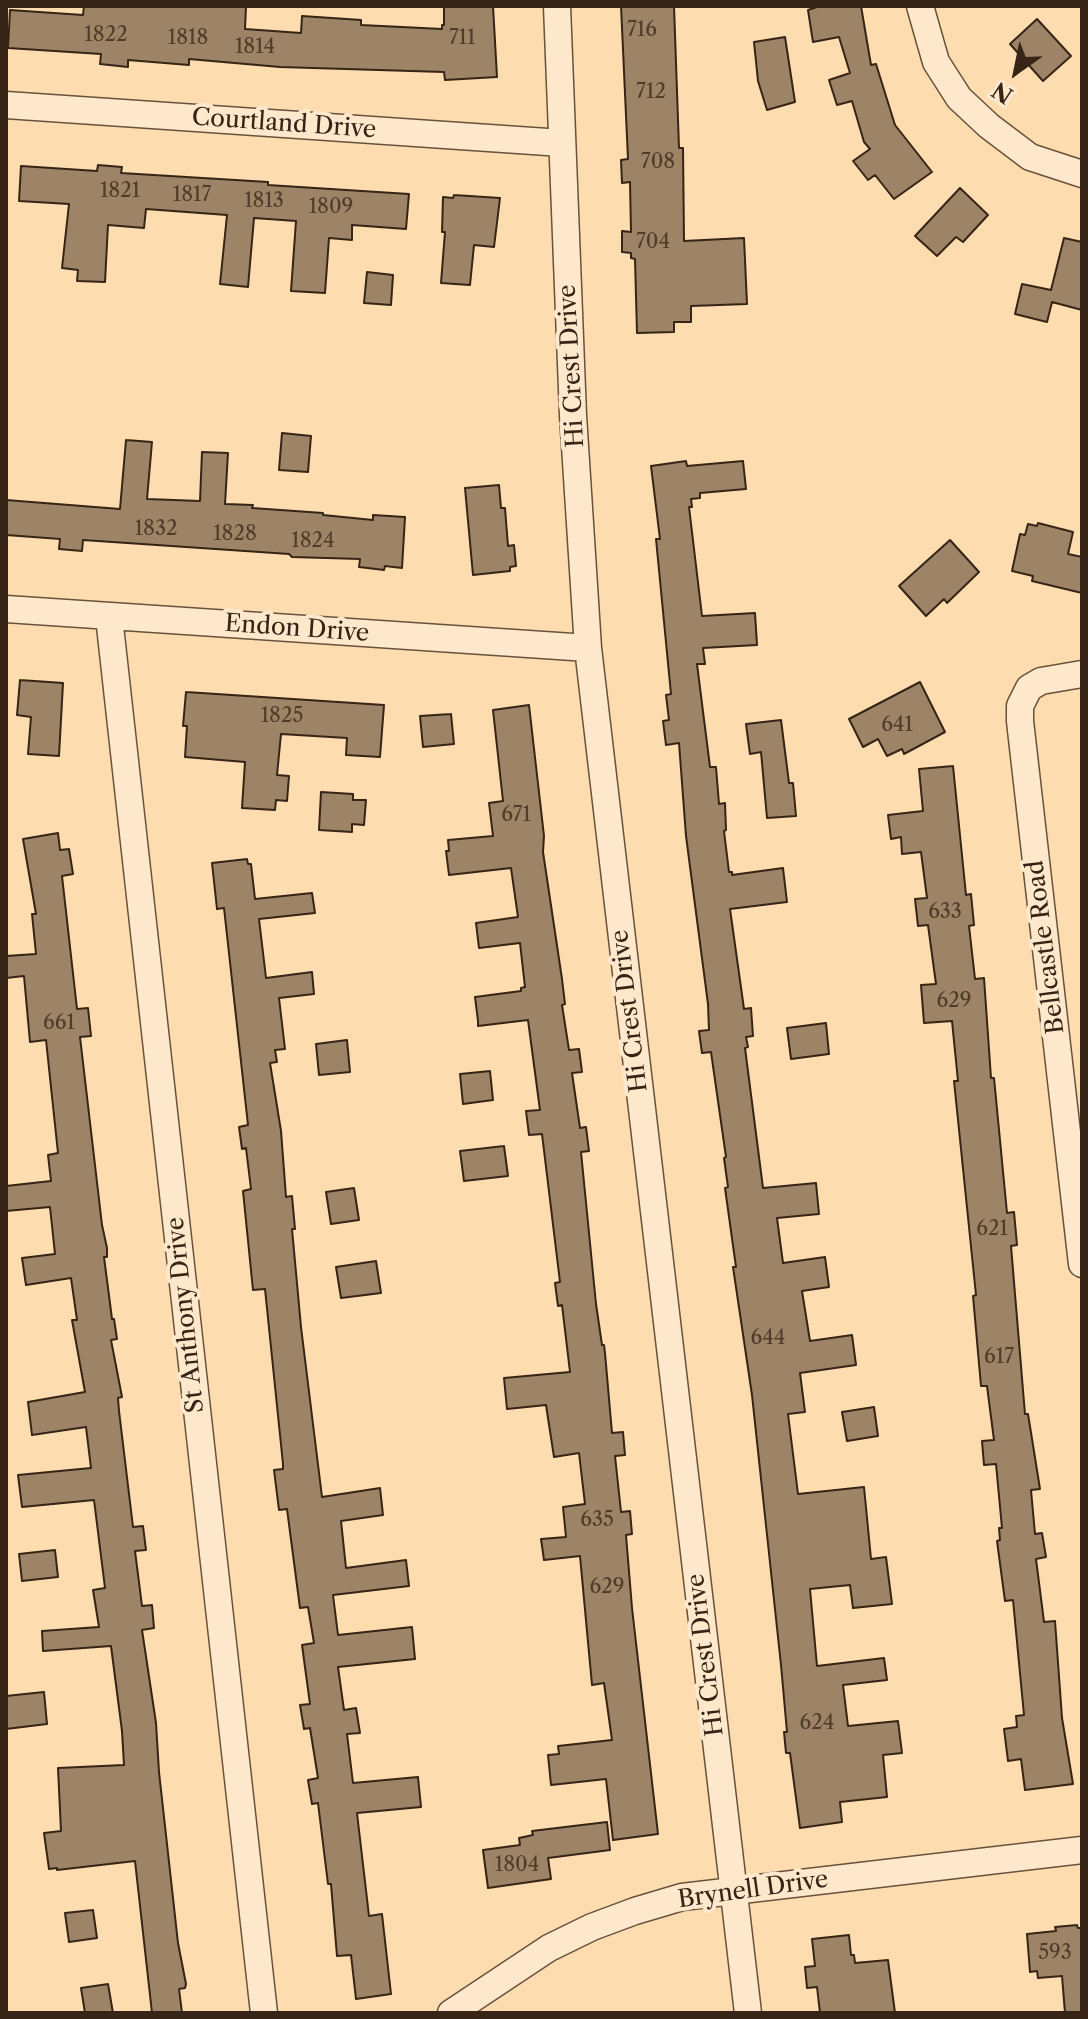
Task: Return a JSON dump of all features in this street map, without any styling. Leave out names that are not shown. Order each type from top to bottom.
[{"type":"street","name":"Hi Crest Drive","points":[[557,6],[573,415],[588,648],[748,2013]]},
{"type":"street","points":[[920,6],[936,62],[959,98],[1030,157],[1082,174]]},
{"type":"street","name":"Courtland Drive","points":[[6,105],[562,143]]},
{"type":"street","name":"Endon Drive","points":[[6,609],[588,648]]},
{"type":"street","name":"St Anthony Drive","points":[[109,617],[264,2013]]},
{"type":"street","name":"Bellcastle Road","points":[[1082,674],[1041,681],[1029,688],[1020,706],[1020,721],[1082,1264]]},
{"type":"street","name":"Brynell Drive","points":[[451,2013],[549,1948],[592,1927],[682,1897],[1082,1850]]},
{"type":"building","points":[[84,6],[246,6],[245,29],[301,33],[302,16],[361,20],[361,25],[442,29],[444,6],[493,6],[497,77],[445,80],[444,72],[280,67],[189,59],[189,65],[128,60],[128,67],[100,64],[101,54],[8,48],[10,10],[83,15]]},
{"type":"building","points":[[621,6],[674,6],[679,148],[683,148],[684,241],[744,238],[747,304],[691,306],[691,322],[674,322],[674,332],[637,333],[635,259],[631,258],[631,253],[622,252],[622,231],[631,232],[630,182],[622,183],[621,160],[628,159]]},
{"type":"building","points":[[820,6],[861,6],[871,65],[876,64],[895,125],[932,172],[894,199],[875,175],[868,180],[853,161],[870,149],[864,142],[852,101],[837,105],[829,80],[850,73],[839,37],[813,42],[808,10]]},
{"type":"building","points":[[1037,19],[1071,56],[1043,81],[1010,44]]},
{"type":"building","points":[[785,37],[795,102],[767,110],[758,81],[754,42]]},
{"type":"building","points":[[98,165],[122,167],[121,173],[409,194],[406,229],[352,225],[352,240],[329,238],[325,293],[291,291],[296,221],[254,218],[248,287],[220,284],[227,215],[146,209],[144,228],[108,225],[105,282],[77,281],[78,270],[62,268],[69,204],[19,201],[21,166],[97,171]]},
{"type":"building","points":[[960,188],[988,215],[963,242],[956,237],[937,256],[915,236]]},
{"type":"building","points":[[454,195],[500,198],[494,247],[474,245],[470,285],[441,283],[445,232],[442,232],[443,197],[453,198]]},
{"type":"building","points":[[1064,238],[1082,242],[1082,310],[1052,302],[1047,322],[1015,314],[1022,284],[1051,290]]},
{"type":"building","points":[[367,272],[393,275],[391,305],[364,303]]},
{"type":"building","points":[[282,433],[311,436],[308,472],[279,470]]},
{"type":"building","points":[[126,440],[152,442],[147,499],[200,501],[202,452],[228,453],[225,504],[373,520],[373,515],[405,517],[402,568],[385,566],[384,570],[359,567],[360,559],[292,557],[289,554],[83,540],[82,551],[59,549],[60,539],[6,535],[6,500],[120,509]]},
{"type":"building","points":[[686,461],[687,466],[743,461],[746,489],[700,493],[700,498],[691,499],[692,507],[689,507],[702,616],[755,613],[757,645],[703,648],[705,664],[697,664],[710,767],[716,767],[719,804],[725,803],[724,831],[729,872],[732,875],[783,868],[787,902],[730,909],[744,1009],[751,1008],[753,1036],[746,1037],[748,1047],[745,1048],[763,1188],[816,1183],[819,1214],[777,1218],[783,1263],[825,1257],[829,1287],[802,1291],[810,1341],[852,1335],[856,1365],[800,1373],[805,1412],[788,1414],[798,1494],[864,1487],[871,1559],[886,1557],[892,1604],[853,1608],[850,1585],[810,1589],[817,1666],[884,1658],[887,1680],[843,1685],[848,1726],[898,1721],[902,1753],[883,1755],[887,1797],[840,1802],[842,1822],[800,1828],[790,1753],[786,1753],[781,1665],[752,1395],[725,1188],[728,1187],[726,1157],[711,1052],[702,1053],[699,1031],[709,1030],[708,1004],[686,836],[679,743],[666,745],[663,721],[669,720],[666,695],[671,694],[656,539],[660,539],[651,466]]},
{"type":"building","points":[[499,485],[501,508],[505,508],[508,546],[514,545],[516,566],[510,567],[510,571],[473,575],[465,488]]},
{"type":"building","points":[[1038,523],[1073,532],[1068,554],[1082,557],[1082,593],[1032,581],[1033,576],[1012,571],[1020,534],[1025,535],[1028,524],[1037,526]]},
{"type":"building","points":[[950,540],[979,572],[947,603],[944,599],[926,616],[899,586]]},
{"type":"building","points":[[20,680],[63,683],[59,756],[28,754],[31,717],[17,715]]},
{"type":"building","points":[[920,682],[945,732],[904,754],[902,749],[887,756],[878,739],[863,747],[849,719]]},
{"type":"building","points":[[186,692],[384,705],[380,757],[346,755],[347,738],[281,734],[277,775],[289,776],[287,801],[276,800],[275,810],[242,808],[245,762],[185,757],[187,726],[183,726]]},
{"type":"building","points":[[529,705],[544,836],[543,852],[565,1004],[562,1005],[569,1050],[579,1049],[582,1072],[572,1073],[580,1128],[586,1127],[589,1151],[581,1152],[612,1433],[623,1432],[625,1455],[615,1456],[621,1512],[630,1511],[632,1534],[626,1535],[632,1608],[658,1834],[613,1840],[606,1779],[551,1785],[548,1755],[559,1754],[558,1746],[612,1740],[604,1683],[592,1685],[580,1556],[544,1560],[541,1539],[566,1537],[563,1507],[585,1504],[579,1453],[554,1457],[546,1405],[507,1409],[504,1378],[570,1372],[562,1305],[558,1306],[555,1283],[560,1282],[542,1134],[529,1135],[526,1111],[540,1110],[528,1020],[478,1026],[475,997],[521,991],[525,987],[520,943],[479,948],[476,923],[518,917],[511,868],[449,875],[446,851],[449,851],[448,840],[493,836],[489,803],[503,801],[493,710]]},
{"type":"building","points":[[451,714],[454,744],[423,747],[420,716]]},
{"type":"building","points":[[781,720],[796,816],[767,818],[761,752],[750,754],[746,724]]},
{"type":"building","points":[[953,766],[966,895],[971,894],[974,925],[969,926],[975,979],[984,978],[991,1078],[994,1078],[1007,1213],[1014,1212],[1017,1245],[1011,1246],[1025,1414],[1028,1414],[1040,1489],[1031,1490],[1035,1534],[1042,1533],[1046,1557],[1036,1559],[1044,1622],[1055,1621],[1062,1718],[1073,1784],[1025,1790],[1021,1759],[1008,1761],[1004,1729],[1017,1727],[1016,1716],[1024,1715],[1013,1600],[1005,1601],[997,1541],[1000,1540],[999,1528],[1002,1528],[996,1464],[984,1465],[982,1441],[994,1440],[987,1386],[981,1386],[973,1296],[976,1295],[954,1081],[958,1081],[952,1021],[924,1023],[921,985],[936,984],[928,925],[918,926],[915,899],[927,898],[921,852],[902,854],[901,837],[891,839],[888,815],[923,811],[919,769]]},
{"type":"building","points":[[321,792],[353,794],[353,800],[366,800],[364,825],[352,824],[352,832],[319,830]]},
{"type":"building","points":[[58,833],[60,850],[69,849],[73,874],[62,876],[77,1009],[88,1008],[91,1036],[80,1037],[107,1248],[107,1257],[104,1257],[117,1339],[111,1340],[122,1397],[118,1398],[119,1411],[133,1527],[143,1526],[146,1550],[135,1551],[142,1606],[152,1605],[154,1628],[142,1630],[156,1723],[178,1943],[186,1984],[185,1988],[179,1989],[182,2013],[152,2013],[135,1861],[49,1869],[44,1833],[61,1831],[58,1768],[124,1765],[111,1646],[43,1651],[42,1631],[99,1627],[93,1590],[105,1588],[94,1500],[22,1507],[18,1475],[91,1468],[86,1427],[32,1435],[28,1402],[85,1392],[72,1320],[77,1320],[71,1278],[26,1285],[22,1258],[55,1254],[50,1207],[6,1211],[6,1186],[51,1181],[48,1155],[58,1153],[46,1040],[30,1042],[24,976],[6,978],[6,956],[36,954],[32,914],[36,914],[23,839]]},
{"type":"building","points":[[247,859],[251,864],[255,899],[312,893],[315,913],[259,919],[266,978],[312,972],[314,994],[279,998],[285,1049],[275,1050],[277,1062],[270,1063],[281,1131],[286,1197],[292,1196],[301,1327],[322,1497],[380,1488],[383,1515],[341,1521],[346,1568],[406,1560],[409,1586],[333,1595],[338,1635],[412,1627],[415,1659],[338,1667],[344,1710],[356,1708],[360,1733],[347,1734],[353,1783],[418,1777],[421,1807],[357,1813],[369,1916],[382,1914],[391,1994],[356,1999],[351,1955],[337,1956],[331,1884],[328,1884],[318,1803],[312,1804],[308,1780],[318,1778],[310,1728],[304,1729],[300,1705],[310,1704],[302,1645],[314,1643],[308,1607],[300,1608],[287,1509],[279,1510],[274,1470],[283,1469],[283,1464],[265,1289],[253,1290],[243,1191],[251,1189],[246,1148],[242,1149],[239,1127],[248,1125],[224,908],[217,909],[212,863]]},
{"type":"building","points":[[826,1023],[829,1054],[791,1059],[787,1028]]},
{"type":"building","points":[[347,1040],[350,1072],[319,1075],[316,1044]]},
{"type":"building","points":[[490,1071],[493,1100],[463,1104],[460,1074]]},
{"type":"building","points":[[504,1146],[508,1176],[464,1181],[460,1151]]},
{"type":"building","points":[[354,1188],[359,1220],[331,1224],[326,1192]]},
{"type":"building","points":[[376,1261],[381,1293],[341,1298],[336,1267]]},
{"type":"building","points":[[874,1407],[878,1436],[847,1441],[842,1412]]},
{"type":"building","points":[[55,1550],[58,1577],[22,1581],[19,1554]]},
{"type":"building","points":[[44,1692],[47,1724],[6,1729],[6,1696]]},
{"type":"building","points":[[607,1822],[610,1850],[548,1858],[551,1879],[488,1888],[483,1850],[520,1845],[519,1838],[533,1835],[532,1831]]},
{"type":"building","points":[[93,1910],[97,1938],[69,1942],[65,1913]]},
{"type":"building","points":[[1077,1925],[1082,1928],[1082,2013],[1065,2013],[1062,1976],[1038,1978],[1037,1971],[1030,1972],[1027,1934]]},
{"type":"building","points":[[849,1935],[855,1963],[888,1960],[895,2013],[820,2013],[817,1987],[807,1988],[805,1967],[815,1966],[812,1939]]},
{"type":"building","points":[[108,1984],[113,2013],[85,2013],[81,1988]]}]
